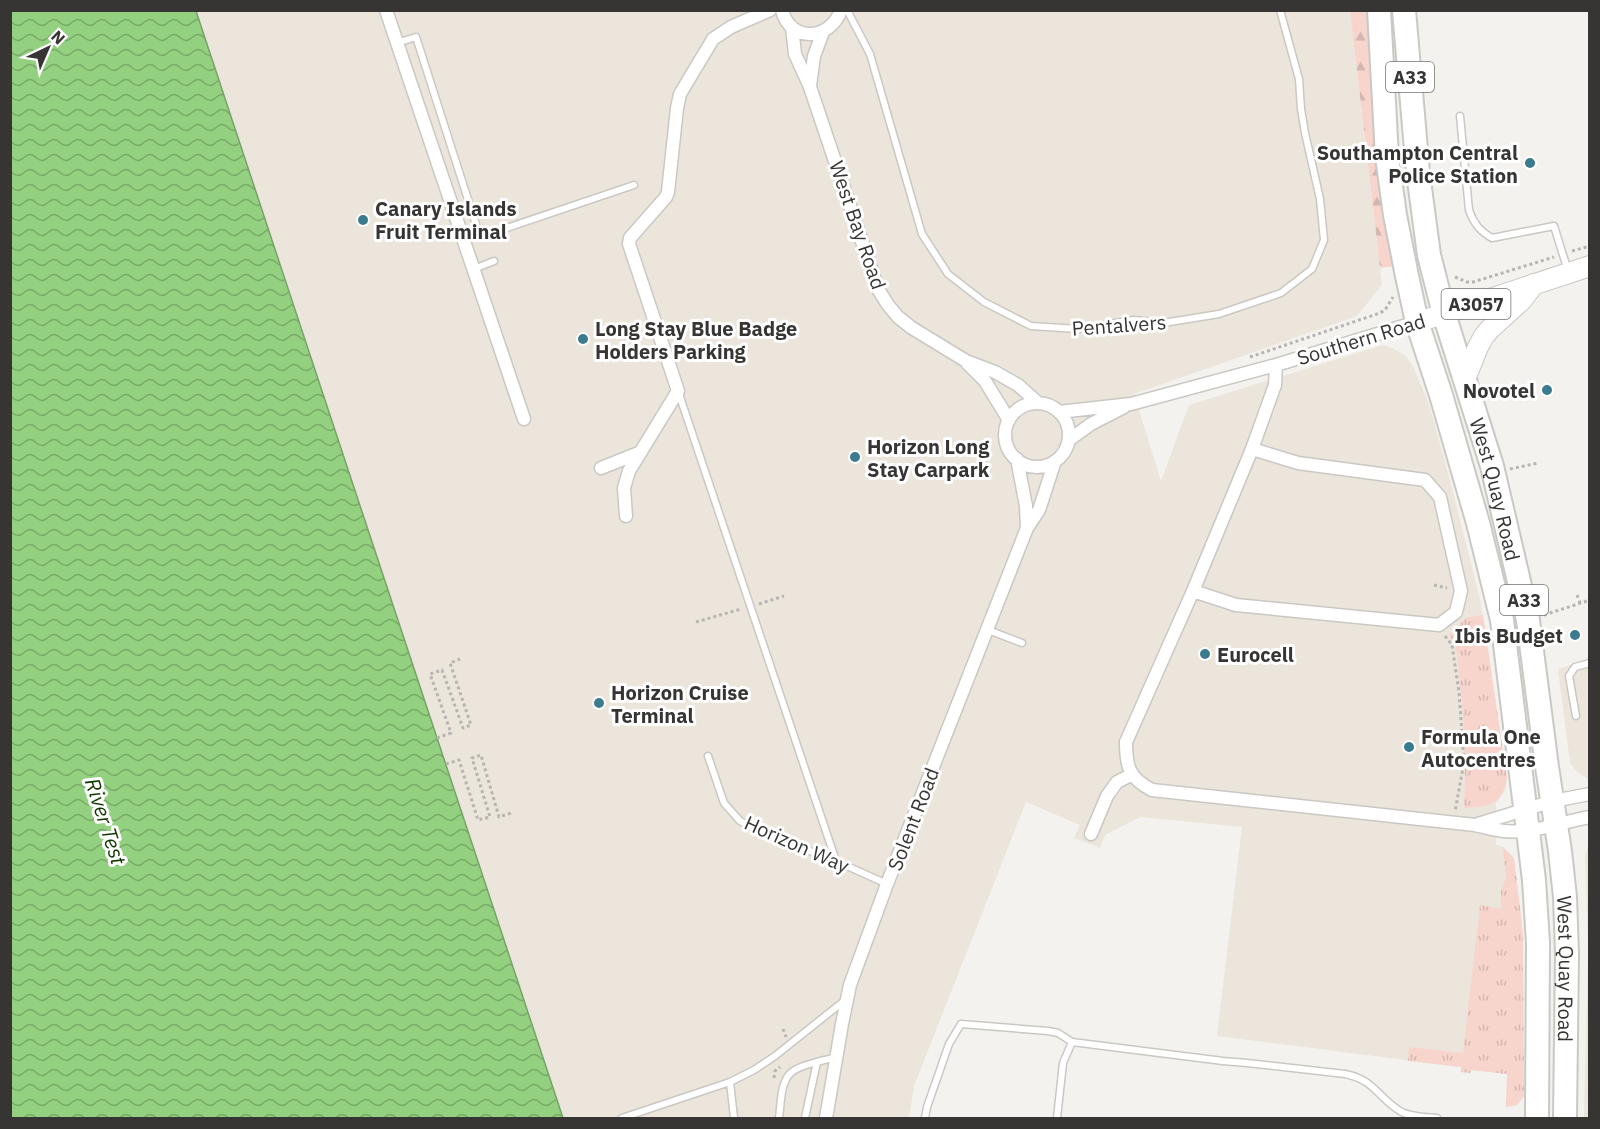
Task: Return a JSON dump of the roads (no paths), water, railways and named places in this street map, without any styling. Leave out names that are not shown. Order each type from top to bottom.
[{"type":"highway","name":"West Quay Road","points":[[1380,10],[1387,157],[1395,215],[1418,322],[1479,524],[1502,620],[1528,819],[1538,943],[1537,1119]]},
{"type":"highway","name":"West Quay Road","points":[[1404,10],[1418,173],[1429,255],[1444,314],[1492,466],[1528,620],[1565,897],[1568,954],[1565,1119]]},
{"type":"main road","name":"Southern Road","points":[[1418,322],[1534,284],[1566,263],[1590,266]]},
{"type":"main road","points":[[1465,379],[1474,356],[1490,329],[1522,300],[1534,284]]},
{"type":"street","points":[[386,10],[524,419]]},
{"type":"street","points":[[626,516],[624,488],[629,471],[678,391],[629,244],[630,238],[666,197],[680,94],[713,39],[731,27],[770,10]]},
{"type":"street","points":[[782,10],[792,27],[807,34],[823,32],[832,27],[841,10]]},
{"type":"street","name":"West Bay Road","points":[[792,27],[795,54],[810,87],[878,289],[888,305],[912,328],[966,361],[995,372],[1018,385],[1038,403]]},
{"type":"street","name":"West Bay Road","points":[[810,87],[814,56],[823,32]]},
{"type":"street","name":"Southern Road","points":[[1059,412],[1131,404],[1418,322]]},
{"type":"street","name":"West Bay Road","points":[[966,361],[985,381],[1009,420]]},
{"type":"street","points":[[1276,364],[1275,386],[1252,449],[1193,591],[1126,742],[1126,759],[1131,775],[1140,784],[1152,790],[1453,822],[1504,831],[1528,819],[1553,801],[1590,794]]},
{"type":"street","points":[[1038,403],[1053,407],[1059,412],[1069,430],[1069,440],[1062,455],[1055,461],[1036,466],[1017,459],[1010,451],[1006,441],[1006,430],[1009,420],[1021,407],[1038,403]]},
{"type":"street","name":"Southern Road","points":[[1069,440],[1091,424],[1131,404]]},
{"type":"street","points":[[1193,591],[1236,605],[1439,625],[1456,612],[1461,591],[1440,496],[1425,480],[1298,463],[1252,449]]},
{"type":"street","points":[[601,468],[641,452]]},
{"type":"street","name":"Solent Road","points":[[1017,459],[1026,506],[1027,528]]},
{"type":"street","name":"Solent Road","points":[[826,1119],[850,985],[887,884],[1027,528],[1039,510],[1055,461]]},
{"type":"street","points":[[1091,834],[1107,796],[1117,782],[1131,775]]},
{"type":"street","points":[[1475,825],[1528,819],[1557,825],[1590,817]]},
{"type":"lane","name":"Pentalvers","points":[[847,10],[870,54],[922,234],[948,274],[984,302],[1031,326],[1078,329],[1134,320],[1163,323],[1219,314],[1281,293],[1312,268],[1324,240],[1320,199],[1305,133],[1299,79],[1280,10]]},
{"type":"lane","points":[[397,43],[416,37],[480,237],[634,185]]},
{"type":"lane","points":[[1460,116],[1469,210],[1473,221],[1481,231],[1492,238],[1554,226],[1566,263]]},
{"type":"lane","points":[[473,269],[494,261]]},
{"type":"lane","points":[[678,391],[836,861]]},
{"type":"lane","points":[[988,630],[1022,643]]},
{"type":"lane","points":[[1576,716],[1569,676],[1575,667],[1590,663]]},
{"type":"lane","name":"Horizon Way","points":[[708,756],[724,803],[740,821],[765,834],[836,861],[887,884]]},
{"type":"lane","points":[[622,1119],[730,1082],[754,1070],[848,998]]},
{"type":"lane","points":[[926,1119],[927,1107],[949,1044],[961,1024],[1048,1031],[1058,1033],[1072,1042],[1357,1076],[1402,1113],[1437,1119]]},
{"type":"lane","points":[[1057,1119],[1063,1063],[1072,1042]]},
{"type":"lane","points":[[779,1119],[783,1090],[788,1076],[797,1068],[836,1057]]},
{"type":"lane","points":[[806,1119],[817,1062]]},
{"type":"lane","points":[[730,1082],[734,1119]]},
{"type":"water","name":"River Test","points":[[10,11],[196,11],[563,1118],[11,1118]]},
{"type":"place","name":"Southampton Central Police Station","points":[[1530,163]]},
{"type":"place","name":"Canary Islands Fruit Terminal","points":[[363,220]]},
{"type":"place","name":"Long Stay Blue Badge Holders Parking","points":[[583,339]]},
{"type":"place","name":"Novotel","points":[[1547,390]]},
{"type":"place","name":"Horizon Long Stay Carpark","points":[[855,457]]},
{"type":"place","name":"Ibis Budget","points":[[1575,635]]},
{"type":"place","name":"Eurocell","points":[[1205,654]]},
{"type":"place","name":"Horizon Cruise Terminal","points":[[599,703]]},
{"type":"place","name":"Formula One Autocentres","points":[[1409,747]]}]
